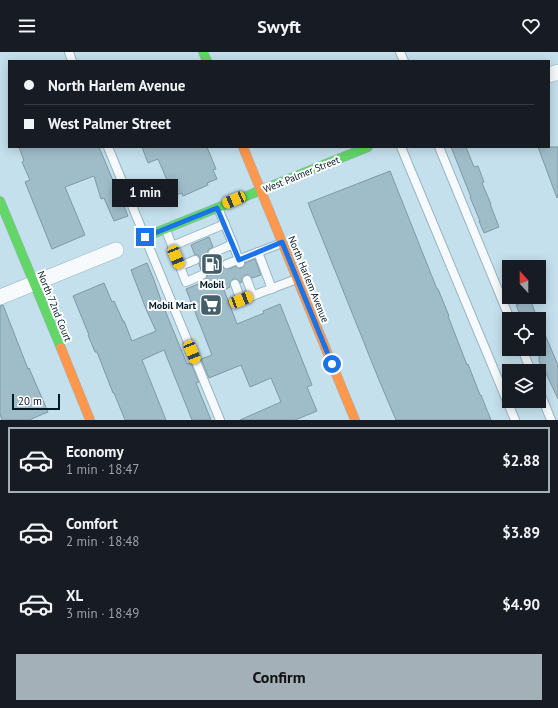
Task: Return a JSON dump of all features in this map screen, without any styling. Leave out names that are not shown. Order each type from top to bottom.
[{"type":"street","name":"North Harlem Avenue","points":[[243,148],[355,420]]},
{"type":"street","name":"West Palmer Street","points":[[145,237],[365,148]]},
{"type":"street","name":"North 72nd Court","points":[[0,201],[90,420]]},
{"type":"street","points":[[0,297],[116,250]]},
{"type":"lane","points":[[108,148],[220,420]]},
{"type":"lane","points":[[401,148],[515,420]]},
{"type":"lane","points":[[439,148],[507,312]]},
{"type":"lane","points":[[217,208],[240,261]]},
{"type":"lane","points":[[172,246],[225,224]]},
{"type":"lane","points":[[166,229],[186,282],[202,275]]},
{"type":"lane","points":[[227,266],[282,242]]},
{"type":"lane","points":[[213,253],[233,244]]},
{"type":"lane","points":[[258,252],[272,289]]},
{"type":"lane","points":[[180,266],[195,260]]},
{"type":"lane","points":[[235,284],[241,300],[297,279]]},
{"type":"lane","points":[[247,280],[253,296]]},
{"type":"lane","points":[[546,408],[551,420]]},
{"type":"building","points":[[558,147],[557,198],[538,148]]},
{"type":"building","points":[[19,148],[99,148],[120,202],[122,201],[128,216],[114,221],[104,198],[101,199],[94,176],[65,187],[85,235],[52,249],[25,182],[30,180],[22,162],[24,161]]},
{"type":"building","points":[[142,148],[207,148],[216,169],[213,170],[217,179],[207,183],[208,185],[183,196],[182,193],[176,195],[173,186],[170,187],[158,159],[148,163]]},
{"type":"building","points":[[451,148],[466,148],[474,167],[478,166],[484,182],[482,183],[499,227],[484,233]]},
{"type":"building","points":[[390,171],[449,316],[467,365],[468,364],[491,420],[396,420],[379,380],[308,203]]},
{"type":"building","points":[[209,237],[213,247],[208,250],[208,256],[212,258],[217,257],[224,268],[229,269],[236,266],[242,268],[245,263],[255,259],[261,275],[252,278],[245,275],[240,283],[238,280],[233,279],[230,283],[230,287],[224,290],[237,324],[264,313],[263,311],[280,304],[312,385],[307,387],[317,411],[295,420],[240,420],[281,402],[271,378],[250,387],[241,365],[209,378],[201,359],[212,355],[186,289],[206,281],[207,273],[205,270],[201,270],[199,264],[200,258],[198,255],[195,255],[191,245]]},
{"type":"building","points":[[147,263],[187,364],[191,363],[199,382],[196,383],[211,420],[192,420],[164,350],[142,360],[166,420],[125,420],[97,352],[95,352],[88,335],[73,296],[104,283],[112,302],[114,301],[124,321],[132,341],[156,331],[131,270]]},
{"type":"building","points":[[532,304],[535,312],[519,312],[516,305]]},
{"type":"building","points":[[3,305],[28,369],[29,368],[48,412],[29,420],[2,420],[0,414],[0,306]]},
{"type":"building","points":[[546,337],[558,365],[558,399],[546,373],[546,364],[540,364],[539,356],[546,356]]},
{"type":"traffic: fast","points":[[203,52],[207,60]]},
{"type":"traffic: fast","points":[[145,237],[366,148]]},
{"type":"traffic: fast","points":[[0,201],[61,348]]},
{"type":"traffic: slow","points":[[243,148],[355,420]]},
{"type":"traffic: slow","points":[[61,348],[90,420]]},
{"type":"place","name":"Mobil","points":[[212,264]]},
{"type":"place","name":"Mobil Mart","points":[[211,305]]},
{"type":"route","points":[[145,237],[217,208],[239,260],[282,242],[332,364]]}]
